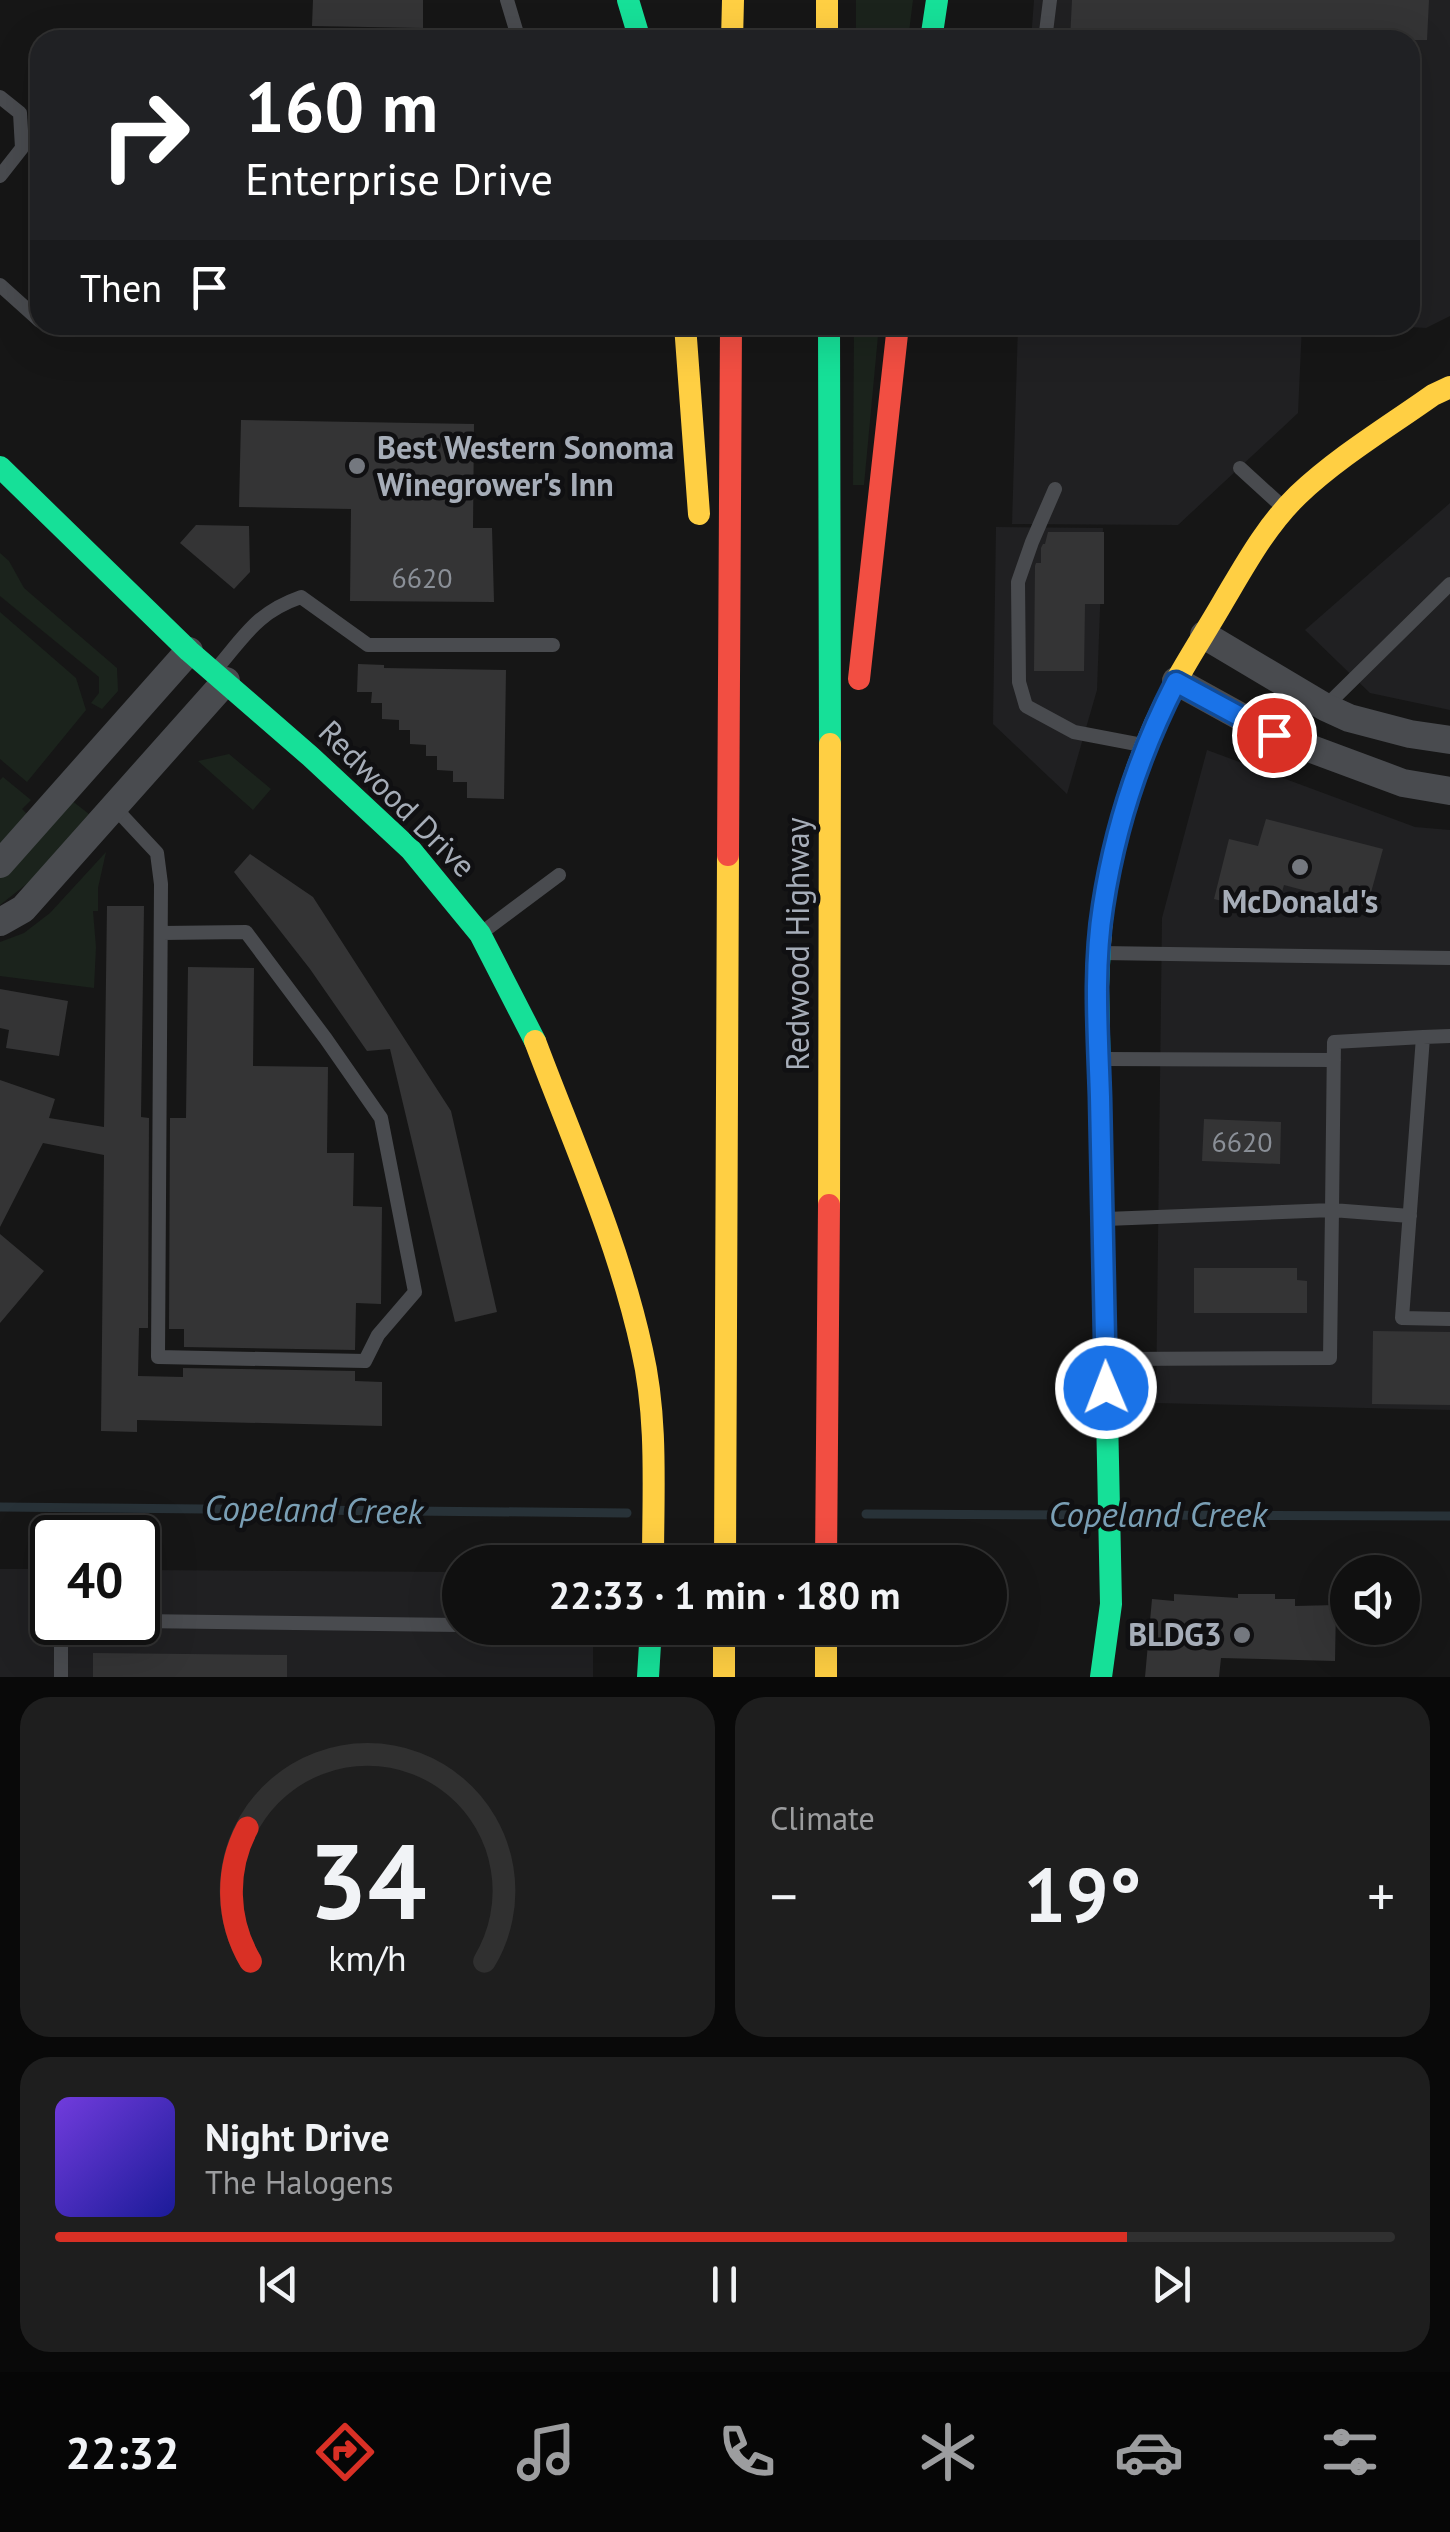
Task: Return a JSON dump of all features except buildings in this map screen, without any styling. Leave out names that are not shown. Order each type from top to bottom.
[{"type":"main road","points":[[628,0],[637,30]]},
{"type":"main road","points":[[732,0],[732,30]]},
{"type":"main road","points":[[827,0],[828,30]]},
{"type":"main road","points":[[933,30],[938,0]]},
{"type":"main road","points":[[685,335],[701,537]]},
{"type":"main road","points":[[725,1545],[731,335]]},
{"type":"main road","name":"Redwood Highway","points":[[826,1545],[831,928],[829,335]]},
{"type":"main road","points":[[857,695],[897,335]]},
{"type":"main road","points":[[1101,1677],[1110,1604],[1100,953],[1102,909],[1114,849],[1132,785],[1176,682],[1260,540],[1320,475],[1450,386]]},
{"type":"main road","name":"Redwood Drive","points":[[0,467],[189,651],[410,850],[480,934],[533,1035],[618,1261],[642,1352],[652,1438],[654,1545]]},
{"type":"main road","points":[[707,614],[728,884]]},
{"type":"main road","points":[[831,928],[853,734]]},
{"type":"main road","points":[[648,1677],[650,1645]]},
{"type":"main road","points":[[724,1645],[724,1677]]},
{"type":"main road","points":[[826,1645],[826,1677]]},
{"type":"street","points":[[1204,635],[1350,718],[1450,740]]},
{"type":"street","points":[[0,864],[189,651]]},
{"type":"street","points":[[0,922],[23,909],[115,808],[220,676]]},
{"type":"street","points":[[1176,682],[1274,735],[1403,782],[1450,791]]},
{"type":"lane","points":[[507,0],[516,30]]},
{"type":"lane","points":[[1046,30],[1050,0]]},
{"type":"lane","points":[[0,97],[20,113],[22,148],[0,176]]},
{"type":"lane","points":[[0,285],[30,312]]},
{"type":"lane","points":[[1240,468],[1285,510]]},
{"type":"lane","points":[[1055,489],[1018,582],[1019,682],[1026,706],[1074,732],[1147,746]]},
{"type":"lane","points":[[1325,707],[1450,584]]},
{"type":"lane","points":[[220,676],[258,620],[278,605],[301,597],[368,645],[554,645]]},
{"type":"lane","points":[[115,808],[157,853],[162,933],[158,1357],[364,1361],[378,1335],[415,1292],[381,1118],[246,932],[162,933]]},
{"type":"lane","points":[[480,934],[559,875]]},
{"type":"lane","points":[[1100,953],[1450,958]]},
{"type":"lane","points":[[1106,1359],[1330,1358],[1334,1042],[1450,1036]]},
{"type":"lane","points":[[1423,1037],[1402,1318],[1450,1319]]},
{"type":"lane","points":[[1099,1059],[1334,1060]]},
{"type":"lane","points":[[1102,1219],[1332,1210],[1410,1216]]},
{"type":"lane","points":[[160,1621],[442,1625]]},
{"type":"lane","points":[[60,1677],[61,1645]]},
{"type":"shaded area","points":[[856,0],[913,0],[909,30],[856,30]]},
{"type":"shaded area","points":[[1034,0],[1450,0],[1450,316],[1420,328],[1420,30],[1032,30]]},
{"type":"shaded area","points":[[854,335],[878,335],[864,485],[853,485]]},
{"type":"shaded area","points":[[1018,335],[1302,335],[1298,413],[1178,525],[1012,524]]},
{"type":"shaded area","points":[[1450,503],[1450,710],[1370,693],[1305,630]]},
{"type":"shaded area","points":[[996,527],[1103,528],[1097,690],[1067,794],[993,724]]},
{"type":"shaded area","points":[[0,553],[24,588],[117,668],[118,691],[102,709],[91,703],[99,693],[99,677],[0,596]]},
{"type":"shaded area","points":[[0,612],[76,678],[86,710],[27,782],[0,759]]},
{"type":"shaded area","points":[[1207,750],[1415,827],[1450,830],[1450,1410],[1156,1403],[1162,918]]},
{"type":"shaded area","points":[[229,754],[271,789],[253,810],[198,761]]},
{"type":"shaded area","points":[[3,777],[31,800],[22,809],[28,815],[0,844],[0,780]]},
{"type":"shaded area","points":[[71,800],[89,814],[38,875],[0,905],[0,876]]},
{"type":"shaded area","points":[[106,852],[98,888],[98,911],[93,911],[94,988],[0,976],[0,942],[24,933],[50,913]]},
{"type":"shaded area","points":[[0,1569],[30,1569],[30,1645],[160,1645],[160,1570],[442,1572],[442,1645],[593,1645],[593,1677],[0,1677]]},
{"type":"waterway","name":"Copeland Creek","points":[[0,1507],[627,1513]]},
{"type":"waterway","name":"Copeland Creek","points":[[866,1514],[1097,1515]]},
{"type":"waterway","name":"Copeland Creek","points":[[1118,1515],[1450,1516]]},
{"type":"traffic: fast","points":[[628,0],[637,30]]},
{"type":"traffic: fast","points":[[932,30],[937,0]]},
{"type":"traffic: fast","points":[[829,335],[830,744]]},
{"type":"traffic: fast","points":[[0,467],[189,651],[411,850],[480,934],[535,1041]]},
{"type":"traffic: fast","points":[[1100,944],[1111,1604],[1101,1677]]},
{"type":"traffic: fast","points":[[648,1677],[650,1645]]},
{"type":"traffic: slow","points":[[732,30],[733,0]]},
{"type":"traffic: slow","points":[[827,0],[827,30]]},
{"type":"traffic: slow","points":[[686,335],[699,514]]},
{"type":"traffic: slow","points":[[1100,944],[1115,842],[1147,742],[1176,681],[1248,560],[1276,520],[1313,481],[1433,395],[1450,387]]},
{"type":"traffic: slow","points":[[829,1205],[830,744]]},
{"type":"traffic: slow","points":[[725,1545],[728,855]]},
{"type":"traffic: slow","points":[[535,1041],[608,1232],[642,1350],[653,1429],[653,1545]]},
{"type":"traffic: slow","points":[[724,1645],[724,1677]]},
{"type":"traffic: slow","points":[[826,1645],[826,1677]]},
{"type":"traffic: jam","points":[[728,855],[731,335]]},
{"type":"traffic: jam","points":[[859,679],[897,335]]},
{"type":"traffic: jam","points":[[826,1545],[829,1205]]},
{"type":"place","name":"Best Western Sonoma Winegrower's Inn","points":[[357,466]]},
{"type":"place","name":"McDonald's","points":[[1300,867]]},
{"type":"place","name":"BLDG3","points":[[1242,1635]]},
{"type":"route","points":[[1106,1388],[1098,987],[1102,909],[1114,849],[1132,785],[1176,682],[1274,735]]}]
